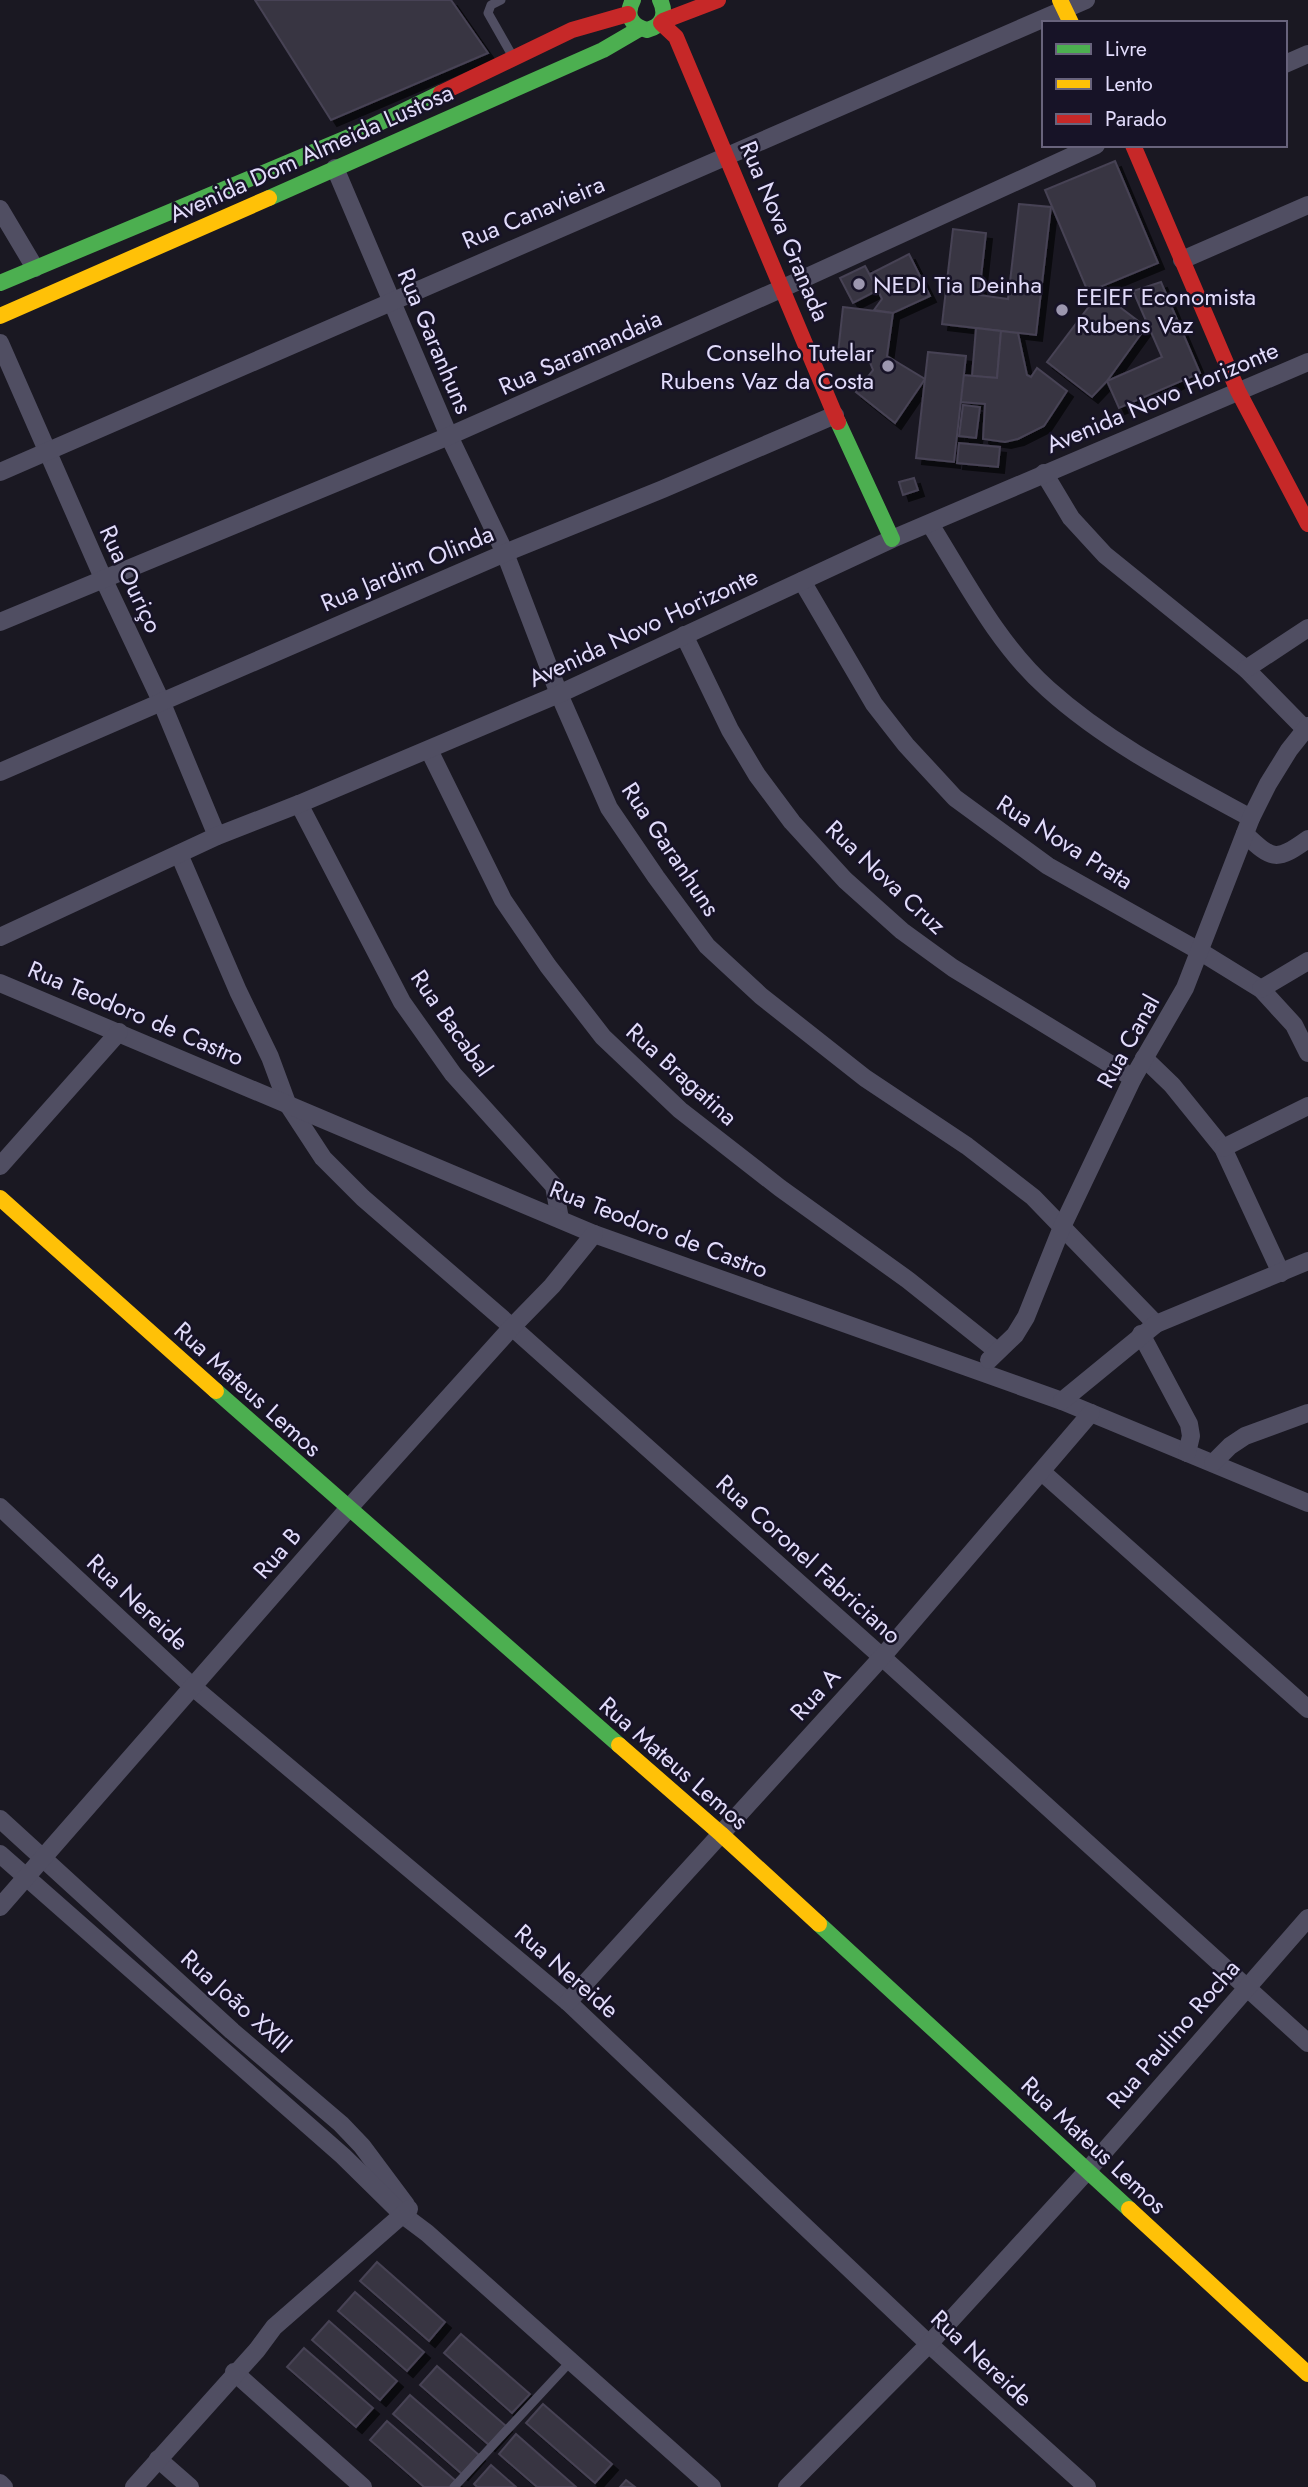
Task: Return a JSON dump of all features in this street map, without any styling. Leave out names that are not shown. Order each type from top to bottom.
[{"type":"street","points":[[660,0],[665,9],[662,22]]},
{"type":"street","points":[[662,22],[718,0]]},
{"type":"street","name":"Rua Canavieira","points":[[0,472],[1086,0]]},
{"type":"street","name":"Avenida Dom Almeida Lustosa","points":[[0,283],[354,135],[572,30],[628,6]]},
{"type":"street","points":[[628,6],[632,22],[639,29]]},
{"type":"street","name":"Avenida Dom Almeida Lustosa","points":[[0,316],[603,50],[639,29],[651,30],[662,22]]},
{"type":"street","name":"Rua Nova Granada","points":[[662,22],[676,37],[835,415],[892,539]]},
{"type":"street","points":[[1287,63],[1308,54]]},
{"type":"street","name":"Rua Saramandaia","points":[[0,622],[449,436],[1092,147]]},
{"type":"street","points":[[1134,147],[1238,391],[1308,524]]},
{"type":"street","name":"Rua Garanhuns","points":[[335,168],[449,436],[505,553],[559,694],[609,808],[707,946],[761,996],[865,1078],[967,1146],[1032,1198],[1062,1227],[1149,1329],[1189,1424],[1191,1436],[1187,1453]]},
{"type":"street","points":[[1182,260],[1308,205]]},
{"type":"street","points":[[0,209],[35,268]]},
{"type":"street","name":"Rua Ouriço","points":[[0,343],[103,578],[161,701],[216,836]]},
{"type":"street","name":"Avenida Novo Horizonte","points":[[0,937],[216,836],[299,804],[559,694],[892,539],[1308,362]]},
{"type":"street","name":"Rua Jardim Olinda","points":[[0,772],[505,553],[835,415]]},
{"type":"street","points":[[1044,473],[1071,518],[1105,555],[1246,669],[1307,728]]},
{"type":"street","points":[[930,524],[1011,650],[1047,688],[1110,737],[1248,826],[1261,850],[1269,855],[1278,857],[1288,853],[1308,839]]},
{"type":"street","name":"Rua Nova Prata","points":[[802,580],[874,704],[906,745],[956,799],[1048,866],[1201,951],[1261,989],[1294,1025],[1308,1053]]},
{"type":"street","points":[[1246,669],[1308,628]]},
{"type":"street","name":"Rua Nova Cruz","points":[[684,635],[730,730],[757,775],[792,822],[845,880],[902,931],[953,968],[1133,1078]]},
{"type":"street","name":"Rua Canal","points":[[978,1371],[1015,1335],[1026,1317],[1062,1227],[1133,1078],[1185,988],[1248,826],[1275,773],[1307,728]]},
{"type":"street","name":"Rua Bragatina","points":[[429,750],[503,900],[548,966],[603,1037],[680,1111],[780,1188],[908,1280],[997,1351]]},
{"type":"street","name":"Rua Bacabal","points":[[299,804],[402,1002],[453,1074],[554,1186],[560,1219]]},
{"type":"street","name":"Rua Coronel Fabriciano","points":[[178,854],[270,1057],[288,1103],[323,1158],[363,1198],[882,1657],[1308,2043]]},
{"type":"street","points":[[1261,989],[1308,961]]},
{"type":"street","name":"Rua Teodoro de Castro","points":[[0,983],[594,1234],[1062,1401],[1308,1503]]},
{"type":"street","points":[[0,1166],[119,1032]]},
{"type":"street","points":[[1144,1058],[1172,1085],[1223,1148],[1281,1273]]},
{"type":"street","points":[[1223,1148],[1308,1106]]},
{"type":"street","name":"Rua Mateus Lemos","points":[[0,1198],[348,1509],[721,1834],[1308,2374]]},
{"type":"street","name":"Rua B","points":[[0,1907],[348,1509],[552,1286],[594,1234]]},
{"type":"street","points":[[1062,1401],[1149,1329],[1308,1261]]},
{"type":"street","name":"Rua A","points":[[568,2002],[882,1657],[1091,1413]]},
{"type":"street","points":[[1213,1463],[1245,1436],[1308,1413]]},
{"type":"street","points":[[1042,1472],[1308,1709]]},
{"type":"street","name":"Rua Nereide","points":[[0,1507],[193,1687],[568,2002],[929,2343],[1087,2487]]},
{"type":"street","name":"Rua João XXIII","points":[[0,1819],[232,2031],[354,2136],[406,2212]]},
{"type":"street","name":"Rua João XXIII","points":[[0,1854],[406,2212],[712,2487]]},
{"type":"street","name":"Rua Paulino Rocha","points":[[788,2487],[929,2343],[1088,2170],[1308,1918]]},
{"type":"street","points":[[134,2487],[274,2327],[406,2212]]},
{"type":"street","points":[[234,2372],[363,2487]]},
{"type":"street","points":[[158,2459],[190,2487]]},
{"type":"street","points":[[0,2483],[4,2487]]},
{"type":"lane","points":[[501,0],[491,5],[488,13],[514,58]]},
{"type":"lane","points":[[454,2487],[571,2361]]},
{"type":"building","points":[[255,0],[451,0],[488,53],[331,120]]},
{"type":"building","points":[[1115,161],[1158,263],[1088,292],[1045,190]]},
{"type":"building","points":[[1019,204],[1051,207],[1036,335],[942,324],[953,229],[986,233],[979,295],[1008,299]]},
{"type":"building","points":[[909,254],[930,296],[893,313],[874,310],[882,299],[870,274]]},
{"type":"building","name":"NEDI Tia Deinha","points":[[865,266],[878,290],[853,303],[840,278]]},
{"type":"building","points":[[1161,282],[1200,373],[1119,408],[1107,381],[1162,357],[1133,291]]},
{"type":"building","points":[[1100,292],[1146,327],[1107,381],[1092,397],[1047,362]]},
{"type":"building","name":"Conselho Tutelar Rubens Vaz da Costa","points":[[843,307],[893,313],[887,356],[925,379],[895,423],[856,392],[873,370],[867,355],[838,353]]},
{"type":"building","points":[[976,328],[1001,331],[997,378],[972,376]]},
{"type":"building","points":[[1001,331],[1018,333],[1027,375],[1031,377],[1037,368],[1067,391],[1044,426],[1018,439],[1005,442],[983,439],[985,404],[960,402],[963,375],[997,378]]},
{"type":"building","points":[[928,352],[966,356],[954,462],[916,458]]},
{"type":"building","points":[[963,405],[980,407],[976,438],[959,436]]},
{"type":"building","points":[[959,443],[1000,447],[998,467],[957,463]]},
{"type":"building","points":[[914,478],[918,490],[903,495],[899,482]]},
{"type":"building","points":[[377,2262],[445,2322],[429,2341],[360,2281]]},
{"type":"building","points":[[355,2292],[424,2352],[407,2371],[338,2311]]},
{"type":"building","points":[[329,2321],[397,2381],[380,2400],[312,2340]]},
{"type":"building","points":[[461,2334],[530,2394],[512,2413],[444,2353]]},
{"type":"building","points":[[304,2348],[373,2408],[356,2427],[287,2367]]},
{"type":"building","points":[[437,2366],[506,2426],[489,2445],[420,2385]]},
{"type":"building","points":[[410,2395],[479,2455],[462,2474],[393,2414]]},
{"type":"building","points":[[543,2404],[612,2464],[595,2483],[526,2423]]},
{"type":"building","points":[[387,2421],[456,2481],[450,2487],[424,2487],[370,2440]]},
{"type":"building","points":[[516,2434],[576,2487],[537,2487],[499,2454]]},
{"type":"building","points":[[491,2465],[516,2487],[477,2487],[474,2484]]},
{"type":"building","points":[[626,2480],[635,2487],[620,2487]]},
{"type":"traffic: fast","points":[[633,0],[631,19],[637,26],[647,30],[657,26],[662,19],[660,0]]},
{"type":"traffic: fast","points":[[269,198],[603,50],[639,29]]},
{"type":"traffic: fast","points":[[0,283],[354,135],[441,93]]},
{"type":"traffic: fast","points":[[838,422],[892,539]]},
{"type":"traffic: fast","points":[[216,1391],[619,1745]]},
{"type":"traffic: fast","points":[[819,1924],[1129,2209]]},
{"type":"traffic: slow","points":[[1060,0],[1070,21]]},
{"type":"traffic: slow","points":[[0,316],[269,198]]},
{"type":"traffic: slow","points":[[0,1198],[216,1391]]},
{"type":"traffic: slow","points":[[619,1745],[819,1924]]},
{"type":"traffic: slow","points":[[1129,2209],[1308,2374]]},
{"type":"traffic: jam","points":[[663,21],[718,0]]},
{"type":"traffic: jam","points":[[441,93],[572,30],[628,14]]},
{"type":"traffic: jam","points":[[661,23],[676,37],[838,422]]},
{"type":"traffic: jam","points":[[1134,147],[1238,391],[1308,524]]},
{"type":"place","name":"NEDI Tia Deinha","points":[[859,284]]},
{"type":"place","name":"EEIEF Economista Rubens Vaz","points":[[1062,310]]},
{"type":"place","name":"Conselho Tutelar Rubens Vaz da Costa","points":[[888,366]]}]
